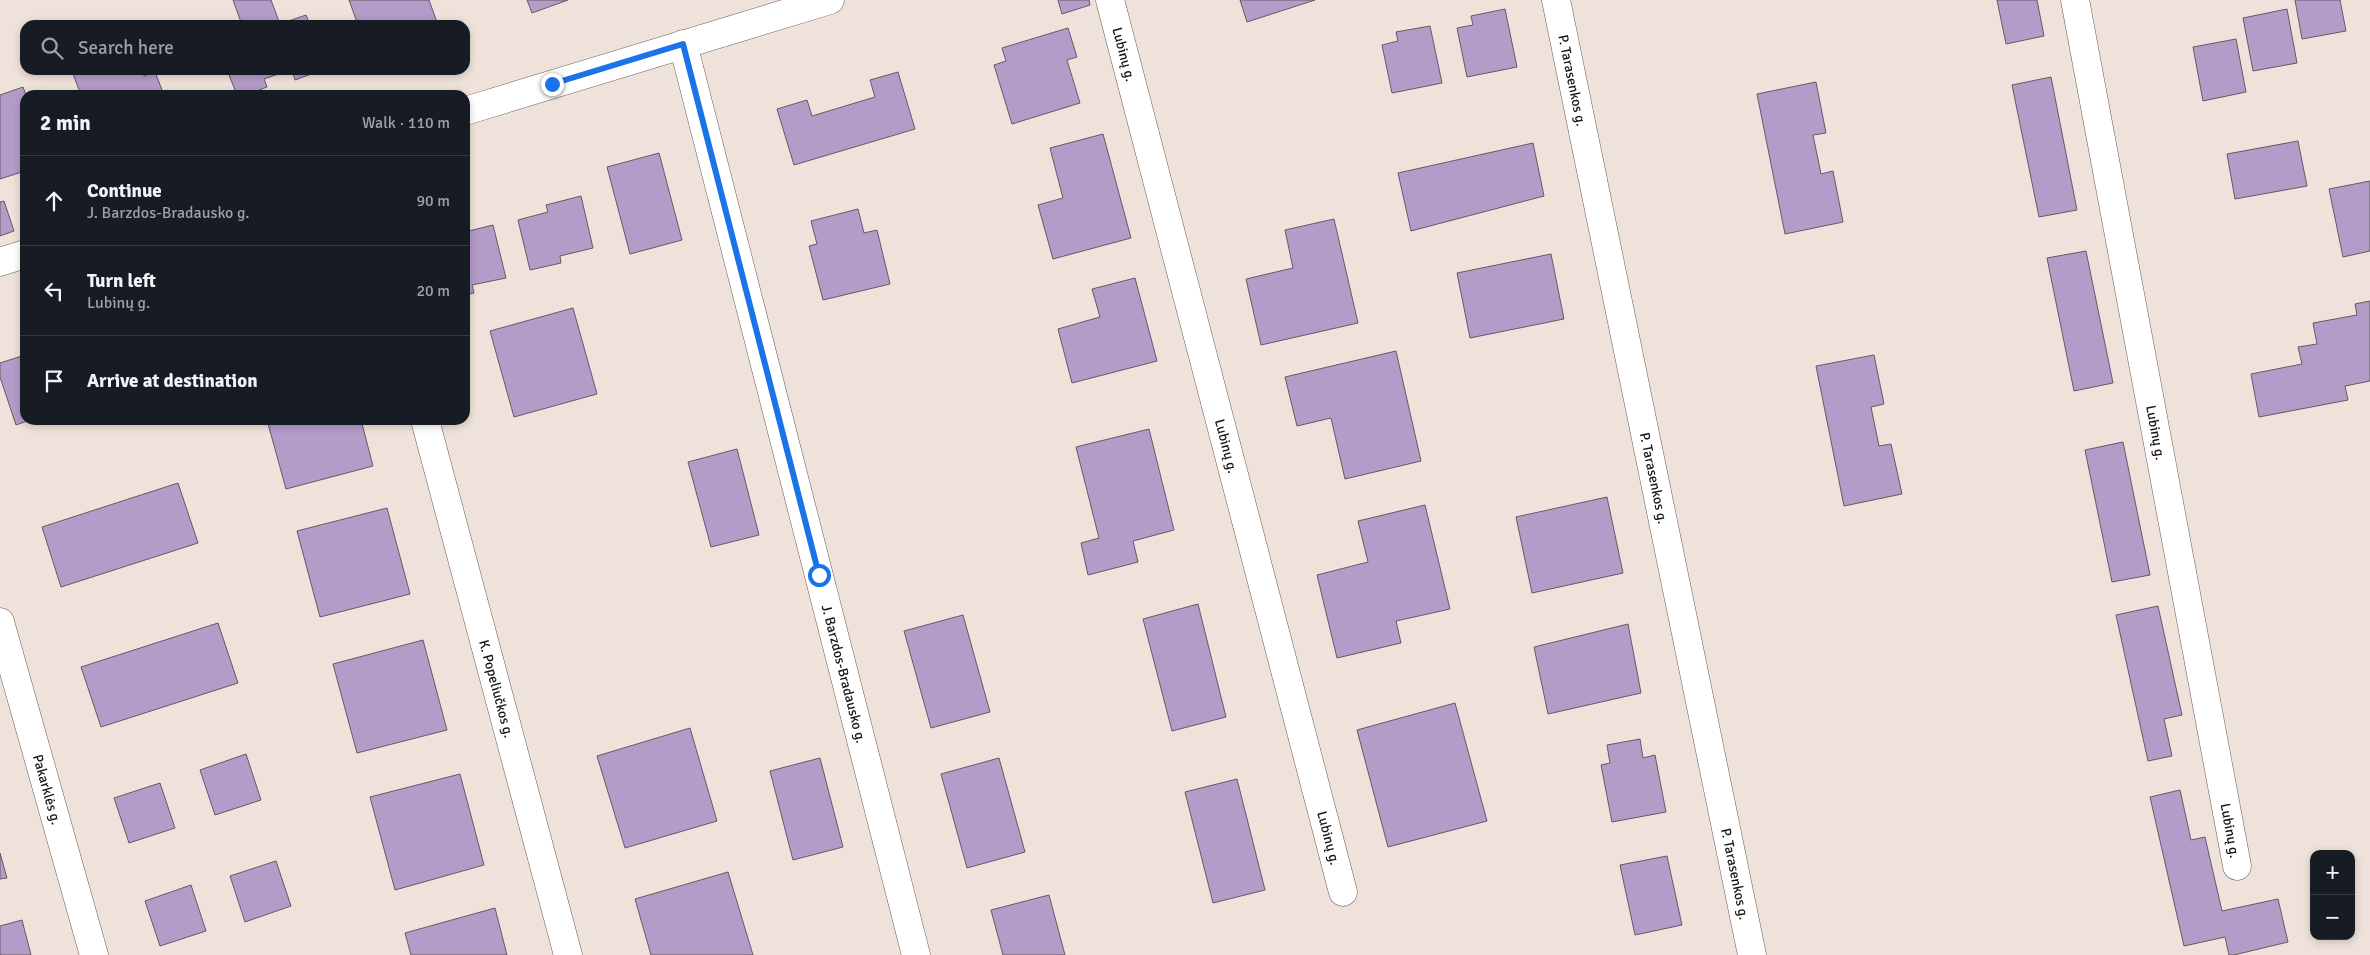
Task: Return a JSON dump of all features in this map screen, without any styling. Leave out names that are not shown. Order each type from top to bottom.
[{"type":"street","points":[[470,109],[830,0]]},
{"type":"street","name":"Lubinų g.","points":[[1110,0],[1343,892]]},
{"type":"street","name":"P. Tarasenkos g.","points":[[1556,0],[1752,955]]},
{"type":"street","name":"Lubinų g.","points":[[2074,0],[2237,866]]},
{"type":"street","name":"J. Barzdos-Bradausko g.","points":[[683,44],[916,955]]},
{"type":"street","points":[[0,262],[20,256]]},
{"type":"street","name":"K. Popeliučkos g.","points":[[426,425],[568,955]]},
{"type":"street","name":"Pakarklės g.","points":[[0,622],[94,955]]},
{"type":"building","points":[[233,0],[271,0],[278,20],[240,20]]},
{"type":"building","points":[[349,0],[429,0],[436,20],[356,20]]},
{"type":"building","points":[[527,0],[568,0],[532,13]]},
{"type":"building","points":[[1058,0],[1089,0],[1090,5],[1062,14]]},
{"type":"building","points":[[1240,0],[1315,0],[1247,22]]},
{"type":"building","points":[[1997,0],[2037,0],[2044,36],[2006,44]]},
{"type":"building","points":[[2295,0],[2340,0],[2346,31],[2302,39]]},
{"type":"building","points":[[1505,9],[1517,67],[1467,77],[1457,28],[1473,25],[1471,16]]},
{"type":"building","points":[[2287,9],[2297,63],[2253,71],[2243,18]]},
{"type":"building","points":[[306,15],[308,20],[292,20]]},
{"type":"building","points":[[1430,26],[1442,83],[1392,93],[1382,45],[1398,41],[1396,32]]},
{"type":"building","points":[[1068,28],[1077,57],[1067,60],[1080,103],[1012,124],[994,65],[1006,61],[1002,48]]},
{"type":"building","points":[[2236,39],[2246,92],[2203,101],[2193,47]]},
{"type":"building","points":[[898,72],[915,129],[794,165],[777,109],[807,100],[812,116],[875,97],[870,80]]},
{"type":"building","points":[[73,75],[156,75],[162,90],[79,90]]},
{"type":"building","points":[[229,75],[276,75],[264,79],[267,87],[259,90],[235,90]]},
{"type":"building","points":[[294,75],[308,75],[295,80]]},
{"type":"building","points":[[2051,77],[2077,210],[2039,217],[2012,85]]},
{"type":"building","points":[[1816,82],[1826,133],[1813,135],[1821,174],[1833,171],[1843,222],[1785,234],[1757,94]]},
{"type":"building","points":[[23,87],[24,90],[20,90],[20,173],[0,179],[0,95]]},
{"type":"building","points":[[1103,134],[1131,238],[1053,259],[1038,205],[1063,198],[1050,148]]},
{"type":"building","points":[[2298,141],[2307,186],[2235,199],[2227,154]]},
{"type":"building","points":[[1533,143],[1544,196],[1411,231],[1398,173]]},
{"type":"building","points":[[659,153],[682,240],[630,254],[607,167]]},
{"type":"building","points":[[2370,181],[2370,251],[2343,257],[2329,189]]},
{"type":"building","points":[[581,196],[593,248],[560,256],[561,263],[530,270],[518,220],[548,212],[546,205]]},
{"type":"building","points":[[4,201],[14,231],[0,236],[0,202]]},
{"type":"building","points":[[858,209],[864,233],[877,230],[890,284],[823,300],[809,246],[817,244],[811,221]]},
{"type":"building","points":[[1334,219],[1358,323],[1261,345],[1246,279],[1293,268],[1285,230]]},
{"type":"building","points":[[493,225],[506,278],[472,285],[474,293],[470,294],[470,231]]},
{"type":"building","points":[[2086,251],[2113,383],[2074,391],[2047,258]]},
{"type":"building","points":[[1551,254],[1564,319],[1470,338],[1457,273]]},
{"type":"building","points":[[1135,278],[1157,361],[1072,383],[1058,329],[1100,317],[1092,289]]},
{"type":"building","points":[[2370,301],[2370,381],[2345,386],[2348,400],[2259,417],[2251,374],[2302,364],[2298,347],[2317,344],[2313,323],[2357,315],[2355,304]]},
{"type":"building","points":[[573,308],[597,394],[514,417],[490,331]]},
{"type":"building","points":[[1396,351],[1421,461],[1345,479],[1331,418],[1297,426],[1285,377]]},
{"type":"building","points":[[1874,355],[1884,404],[1871,407],[1879,446],[1891,444],[1902,494],[1844,506],[1816,366]]},
{"type":"building","points":[[20,357],[20,424],[16,425],[0,377],[0,363]]},
{"type":"building","points":[[268,425],[362,425],[373,466],[286,489]]},
{"type":"building","points":[[1149,429],[1174,530],[1133,541],[1138,562],[1088,575],[1081,543],[1099,538],[1076,447]]},
{"type":"building","points":[[2123,442],[2150,575],[2112,582],[2085,450]]},
{"type":"building","points":[[737,449],[759,535],[711,547],[688,462]]},
{"type":"building","points":[[178,483],[198,543],[61,587],[42,527]]},
{"type":"building","points":[[1607,497],[1623,573],[1532,593],[1516,517]]},
{"type":"building","points":[[1425,505],[1450,609],[1396,621],[1401,643],[1337,658],[1317,575],[1368,562],[1358,521]]},
{"type":"building","points":[[387,508],[410,594],[320,617],[297,531]]},
{"type":"building","points":[[1198,604],[1226,717],[1172,731],[1143,619]]},
{"type":"building","points":[[2158,606],[2182,715],[2164,719],[2172,756],[2148,761],[2116,615]]},
{"type":"building","points":[[963,615],[990,712],[931,728],[904,631]]},
{"type":"building","points":[[218,623],[238,683],[101,727],[81,667]]},
{"type":"building","points":[[1628,624],[1641,693],[1548,714],[1534,647]]},
{"type":"building","points":[[423,640],[447,730],[357,753],[333,664]]},
{"type":"building","points":[[1455,703],[1487,821],[1388,847],[1357,730]]},
{"type":"building","points":[[690,728],[717,821],[625,848],[597,756]]},
{"type":"building","points":[[1640,739],[1643,758],[1655,755],[1666,812],[1612,822],[1601,765],[1610,763],[1607,745]]},
{"type":"building","points":[[246,754],[261,800],[215,815],[200,770]]},
{"type":"building","points":[[820,758],[843,847],[793,860],[770,771]]},
{"type":"building","points":[[999,758],[1025,852],[967,868],[941,774]]},
{"type":"building","points":[[460,774],[484,865],[395,890],[370,797]]},
{"type":"building","points":[[1237,779],[1265,890],[1213,903],[1185,792]]},
{"type":"building","points":[[160,783],[175,828],[129,843],[114,798]]},
{"type":"building","points":[[2180,790],[2191,840],[2205,837],[2222,911],[2278,899],[2288,942],[2234,955],[2229,955],[2225,937],[2184,946],[2150,797]]},
{"type":"building","points":[[0,853],[7,878],[0,879]]},
{"type":"building","points":[[1667,856],[1682,925],[1635,935],[1620,865]]},
{"type":"building","points":[[276,861],[291,906],[245,922],[230,876]]},
{"type":"building","points":[[728,872],[753,955],[651,955],[635,899]]},
{"type":"building","points":[[191,885],[206,931],[160,946],[145,901]]},
{"type":"building","points":[[1049,895],[1065,955],[1003,955],[991,910]]},
{"type":"building","points":[[495,908],[507,955],[411,955],[405,933]]},
{"type":"building","points":[[22,920],[31,955],[0,955],[0,926]]},
{"type":"route","points":[[552,84],[683,44],[819,575]]}]
